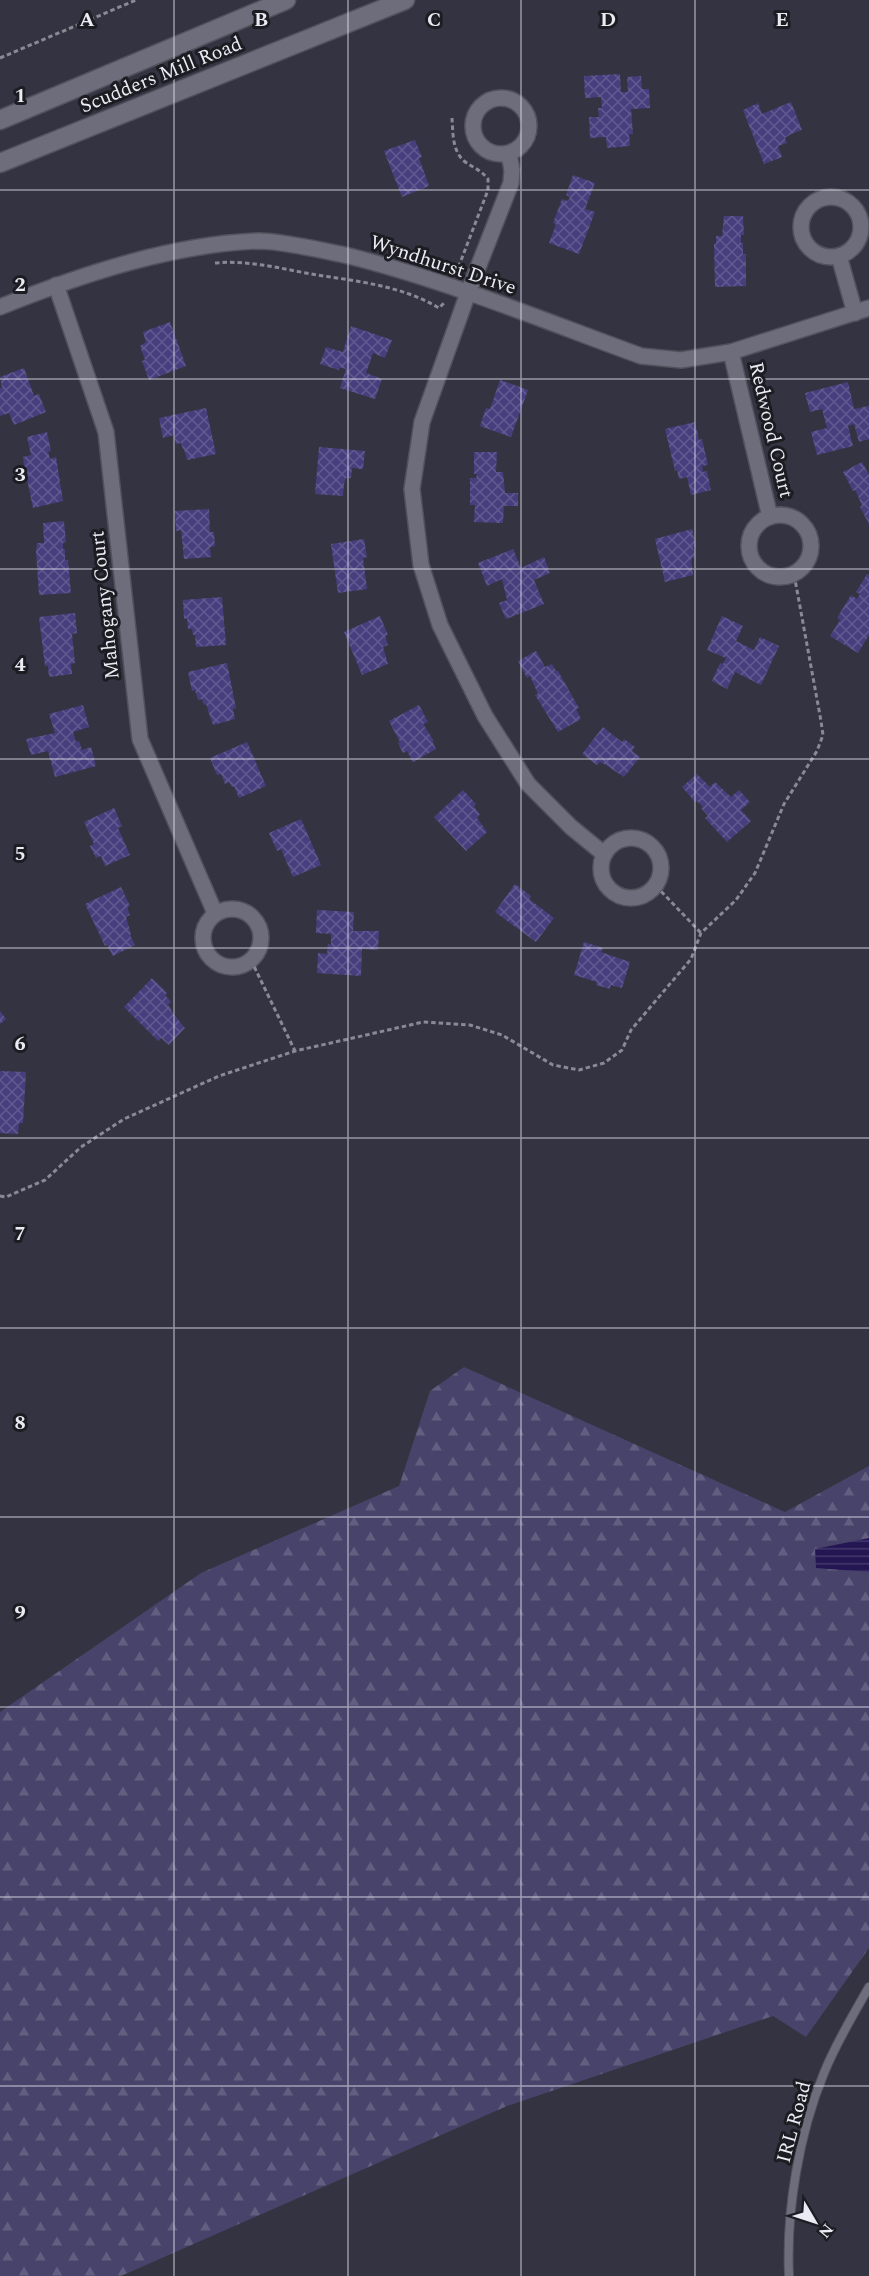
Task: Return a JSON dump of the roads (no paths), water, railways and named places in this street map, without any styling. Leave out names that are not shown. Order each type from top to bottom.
[{"type":"main road","name":"Scudders Mill Road","points":[[0,120],[286,0]]},
{"type":"main road","name":"Scudders Mill Road","points":[[0,163],[405,0]]},
{"type":"street","points":[[509,154],[512,170],[511,183],[468,293],[422,422],[412,489],[421,565],[440,625],[485,716],[522,775],[528,784],[571,827],[604,854]]},
{"type":"street","points":[[823,197],[835,197],[846,201],[856,209],[860,219],[859,238],[849,251],[839,255],[825,256],[815,252],[804,240],[801,228],[802,218],[810,205],[823,197]]},
{"type":"street","name":"Wyndhurst Drive","points":[[0,307],[56,285],[185,248],[261,241],[328,251],[393,267],[641,356],[681,360],[731,352],[862,310]]},
{"type":"street","points":[[839,255],[862,310]]},
{"type":"street","name":"Mahogany Court","points":[[56,285],[106,432],[140,739],[215,913]]},
{"type":"street","name":"Redwood Court","points":[[731,352],[770,517]]},
{"type":"street","name":"Redwood Court","points":[[781,515],[792,517],[803,525],[809,535],[811,550],[807,562],[794,574],[781,578],[770,576],[755,566],[749,553],[748,543],[752,531],[760,522],[770,517],[781,515]]},
{"type":"street","points":[[628,838],[651,845],[660,859],[662,869],[656,886],[643,897],[619,896],[605,883],[601,873],[604,854],[618,841],[628,838]]},
{"type":"street","points":[[232,908],[249,913],[256,920],[261,940],[259,950],[251,960],[238,967],[228,967],[219,965],[210,959],[202,942],[207,920],[215,913],[232,908]]},
{"type":"lane","name":"IRL Road","points":[[789,2276],[788,2253],[794,2187],[807,2125],[824,2074],[869,1987]]}]
